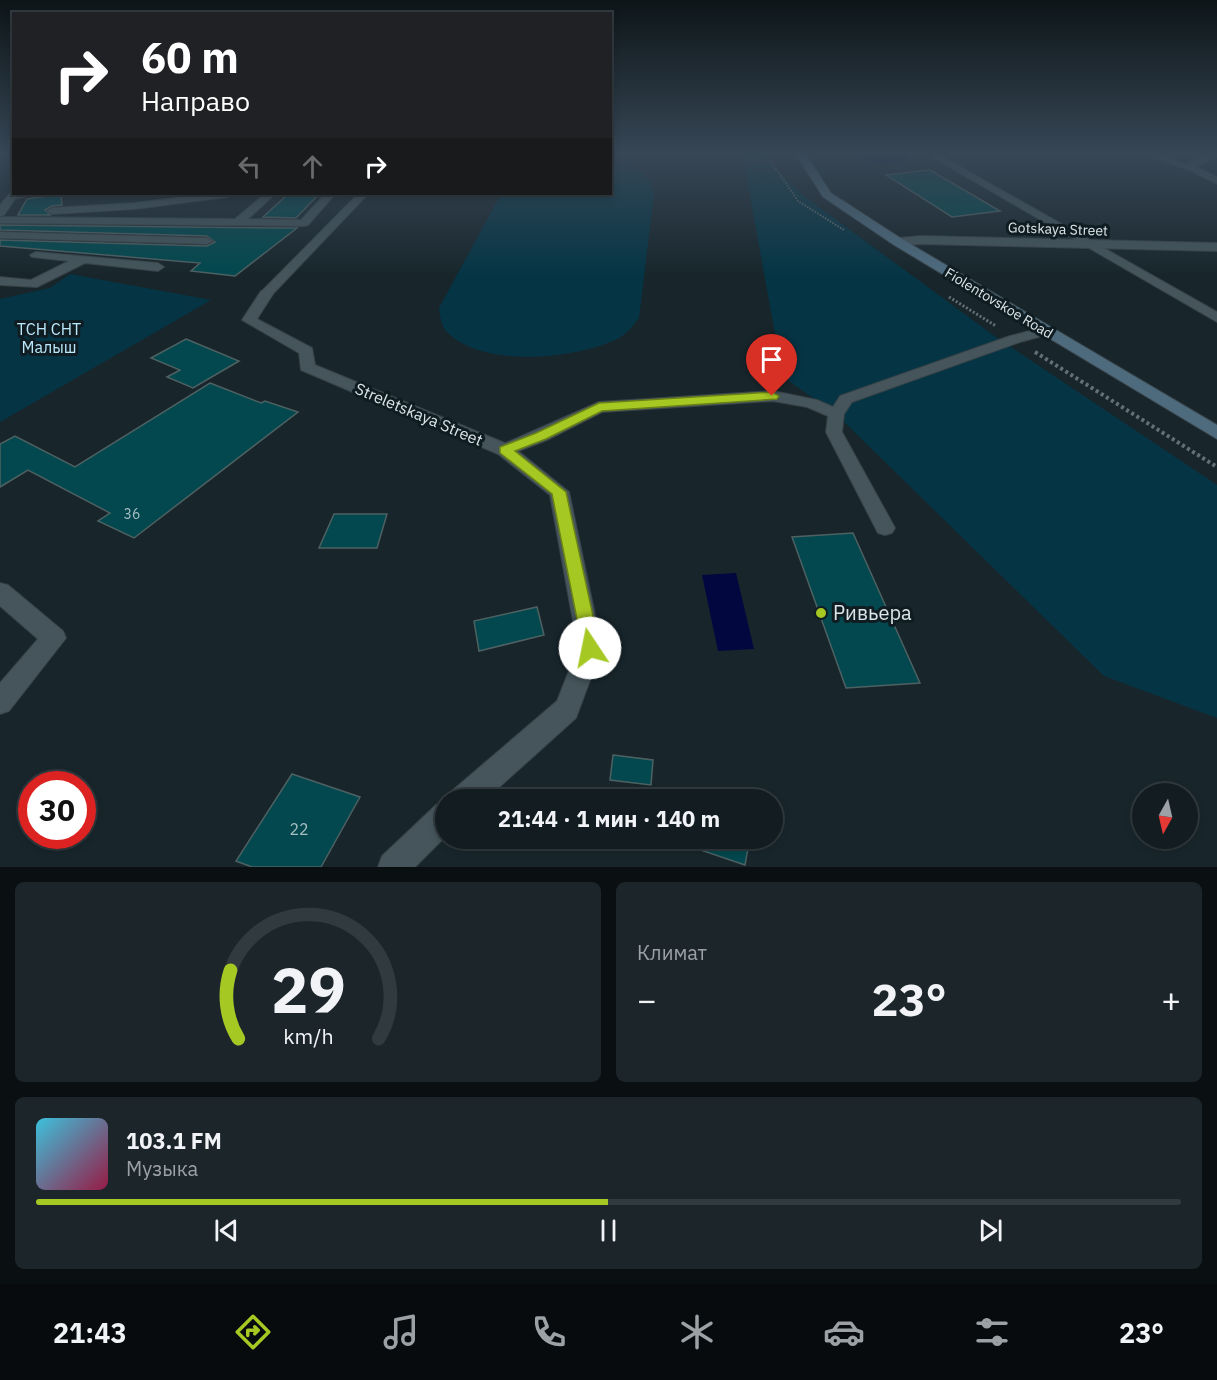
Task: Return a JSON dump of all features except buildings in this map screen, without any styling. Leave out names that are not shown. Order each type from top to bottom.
[{"type":"main road","name":"Fiolentovskoe Road","points":[[826,193],[898,242],[1217,433]]},
{"type":"street","name":"Gotskaya Street","points":[[898,242],[921,240],[1217,247]]},
{"type":"street","name":"Streletskaya Street","points":[[266,294],[249,320],[307,351],[307,368],[505,450],[559,492],[590,648],[567,709],[476,789]]},
{"type":"street","points":[[0,592],[54,638],[0,702]]},
{"type":"street","points":[[393,867],[435,826]]},
{"type":"lane","points":[[998,193],[1217,318]]},
{"type":"lane","points":[[0,214],[12,194]]},
{"type":"lane","points":[[0,214],[134,206],[220,195]]},
{"type":"lane","points":[[237,223],[269,195]]},
{"type":"lane","points":[[0,220],[304,223],[329,195]]},
{"type":"lane","points":[[266,294],[284,279],[362,195]]},
{"type":"lane","points":[[0,235],[207,241]]},
{"type":"lane","points":[[36,255],[158,267]]},
{"type":"lane","points":[[0,281],[33,284],[83,259]]},
{"type":"lane","points":[[885,528],[834,432],[836,414],[846,399],[1015,339],[1045,331]]},
{"type":"lane","points":[[505,450],[541,436],[599,407],[772,396],[811,403],[836,414]]},
{"type":"green space","points":[[654,193],[639,318],[615,340],[597,347],[553,355],[529,357],[483,352],[464,344],[446,331],[442,325],[439,308],[500,195]]},
{"type":"green space","points":[[749,193],[801,193],[993,335],[1217,485],[1217,718],[1104,676],[836,414],[783,377]]},
{"type":"green space","name":"ТСН СНТ Малыш","points":[[70,274],[211,300],[0,422],[0,299],[50,288]]},
{"type":"shaded area","points":[[736,573],[754,649],[718,651],[702,575]]},
{"type":"place","name":"Ривьера","points":[[821,613]]},
{"type":"route","points":[[590,648],[559,492],[505,450],[541,436],[599,407],[772,396]]}]
